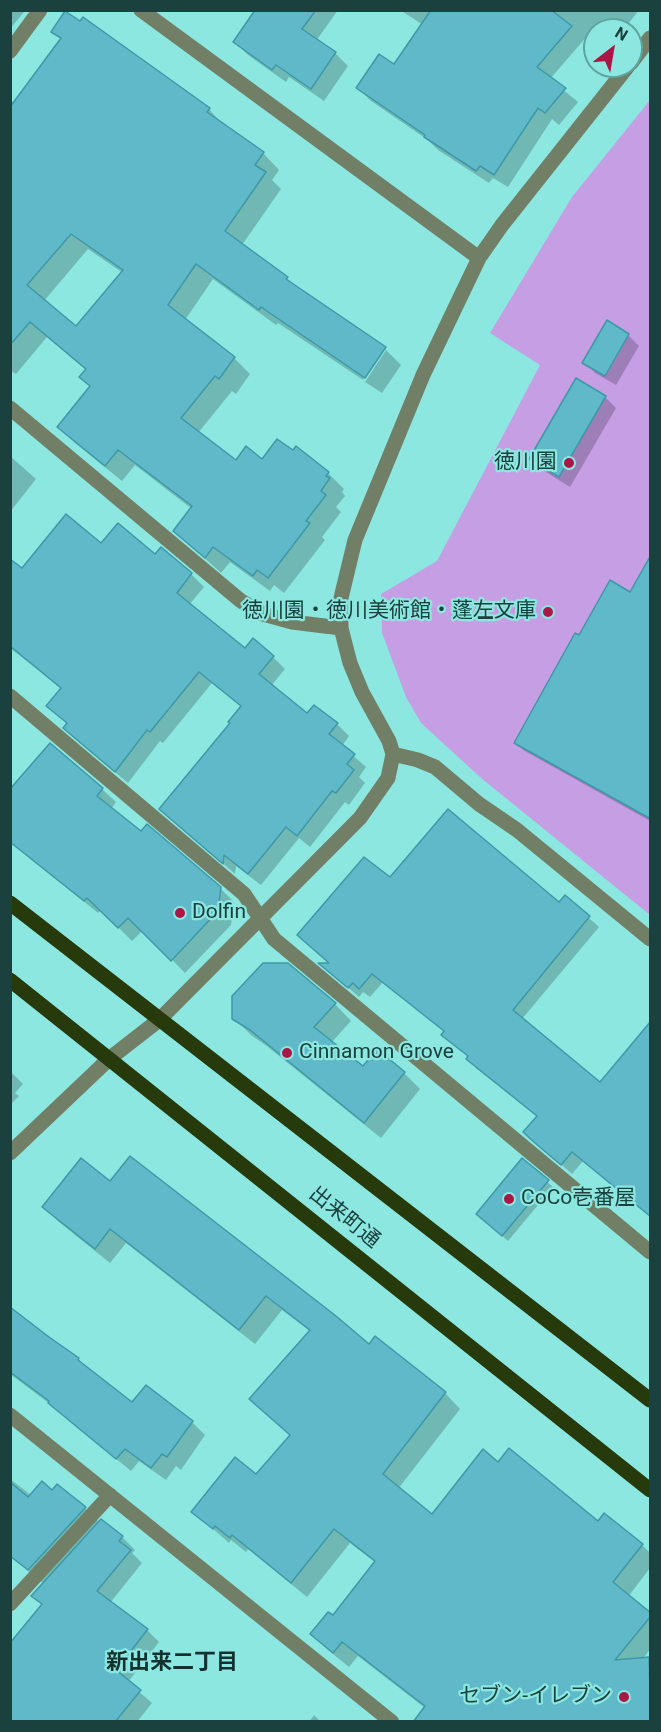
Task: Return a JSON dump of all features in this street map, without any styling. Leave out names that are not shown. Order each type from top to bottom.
[{"type":"main road","name":"出来町通","points":[[10,903],[651,1400]]},
{"type":"main road","name":"出来町通","points":[[10,980],[651,1490]]},
{"type":"street","points":[[10,51],[40,10]]},
{"type":"street","points":[[141,10],[479,258]]},
{"type":"street","points":[[10,1153],[109,1059],[159,1020],[360,818],[388,778],[393,754],[389,741],[362,692],[350,663],[341,628],[341,598],[355,540],[423,375],[479,258],[502,225],[619,78]]},
{"type":"street","points":[[10,408],[241,601],[262,614],[292,622],[341,628]]},
{"type":"street","points":[[10,696],[244,894],[274,939],[651,1252]]},
{"type":"street","points":[[393,754],[435,767],[651,939]]},
{"type":"street","points":[[10,1415],[392,1722]]},
{"type":"street","points":[[10,1604],[110,1495]]},
{"type":"shaded area","name":"徳川園","points":[[650,100],[650,915],[481,778],[421,723],[406,697],[382,633],[381,594],[437,561],[540,365],[490,333],[572,197]]},
{"type":"building","points":[[255,10],[316,10],[302,29],[336,52],[311,89],[276,65],[272,70],[233,42]]},
{"type":"building","points":[[431,10],[551,10],[572,26],[537,67],[566,88],[545,113],[538,108],[494,175],[480,166],[476,171],[356,88],[379,54],[394,64]]},
{"type":"building","points":[[65,11],[80,21],[83,17],[210,108],[207,112],[264,152],[255,165],[266,172],[225,231],[288,277],[286,279],[386,347],[365,378],[261,307],[259,310],[196,264],[168,305],[235,357],[219,379],[215,376],[181,418],[236,460],[246,446],[262,459],[277,439],[293,450],[296,446],[329,472],[326,476],[330,478],[321,491],[326,495],[306,521],[310,523],[268,578],[257,570],[253,576],[213,547],[205,558],[173,531],[192,506],[118,450],[105,466],[57,427],[90,386],[79,377],[86,369],[30,322],[10,345],[10,107],[61,38],[51,32]],"holes":[[[71,234],[123,270],[76,326],[27,285]]]},
{"type":"building","points":[[607,320],[629,334],[605,376],[582,363]]},
{"type":"building","points":[[576,378],[606,396],[559,477],[529,459]]},
{"type":"building","points":[[66,514],[101,543],[118,523],[155,554],[161,547],[192,573],[177,593],[245,648],[253,638],[274,656],[259,674],[307,713],[314,705],[338,723],[329,734],[355,754],[347,764],[354,770],[336,793],[332,791],[297,836],[286,827],[248,874],[224,855],[223,864],[159,809],[230,723],[228,722],[241,706],[199,672],[150,732],[147,730],[115,772],[63,728],[67,723],[46,706],[61,688],[10,646],[10,559],[22,568]]},
{"type":"building","points":[[651,555],[651,819],[514,743],[575,633],[579,635],[610,580],[630,592]]},
{"type":"building","points":[[50,743],[103,788],[97,796],[141,831],[147,824],[221,887],[218,911],[171,961],[128,918],[118,928],[87,898],[84,901],[10,842],[10,789]]},
{"type":"building","points":[[448,809],[559,902],[565,895],[590,916],[513,1010],[600,1082],[651,1021],[651,1217],[572,1152],[561,1165],[535,1143],[523,1132],[537,1116],[466,1059],[468,1056],[441,1035],[444,1031],[372,974],[359,989],[353,983],[348,988],[318,963],[329,963],[297,935],[364,857],[390,877]]},
{"type":"building","points":[[263,963],[288,963],[336,1003],[314,1027],[363,1066],[377,1049],[405,1072],[364,1123],[250,1030],[232,1019],[232,996]]},
{"type":"building","points":[[130,1156],[369,1344],[375,1336],[446,1392],[383,1474],[432,1514],[483,1449],[498,1462],[509,1448],[598,1521],[604,1513],[643,1544],[613,1582],[651,1613],[651,1616],[615,1660],[649,1657],[651,1722],[413,1722],[425,1706],[342,1642],[333,1653],[310,1634],[328,1612],[333,1615],[375,1561],[334,1529],[291,1583],[232,1535],[230,1538],[215,1526],[213,1529],[191,1512],[235,1457],[256,1474],[290,1435],[249,1399],[310,1330],[266,1296],[239,1330],[110,1229],[95,1249],[42,1207],[81,1158],[110,1181]]},
{"type":"building","points":[[522,1158],[549,1180],[502,1236],[476,1214]]},
{"type":"building","points":[[10,1307],[79,1358],[78,1360],[132,1402],[146,1385],[193,1421],[167,1457],[162,1454],[151,1468],[125,1449],[116,1459],[48,1403],[49,1401],[10,1372]]},
{"type":"building","points":[[42,1481],[52,1490],[57,1484],[86,1507],[28,1570],[10,1556],[10,1482],[28,1497]]},
{"type":"building","points":[[101,1519],[123,1536],[119,1541],[131,1550],[97,1591],[148,1629],[116,1670],[141,1690],[115,1722],[10,1722],[10,1643],[42,1604],[31,1596]]},
{"type":"place","name":"徳川園","points":[[569,463]]},
{"type":"place","name":"徳川園・徳川美術館・蓬左文庫","points":[[548,612]]},
{"type":"place","name":"Dolfin","points":[[180,913]]},
{"type":"place","name":"Cinnamon Grove","points":[[287,1053]]},
{"type":"place","name":"CoCo壱番屋","points":[[509,1199]]},
{"type":"place","name":"セブン-イレブン","points":[[624,1697]]},
{"type":"district","name":"新出来二丁目","points":[[172,1663]]}]
